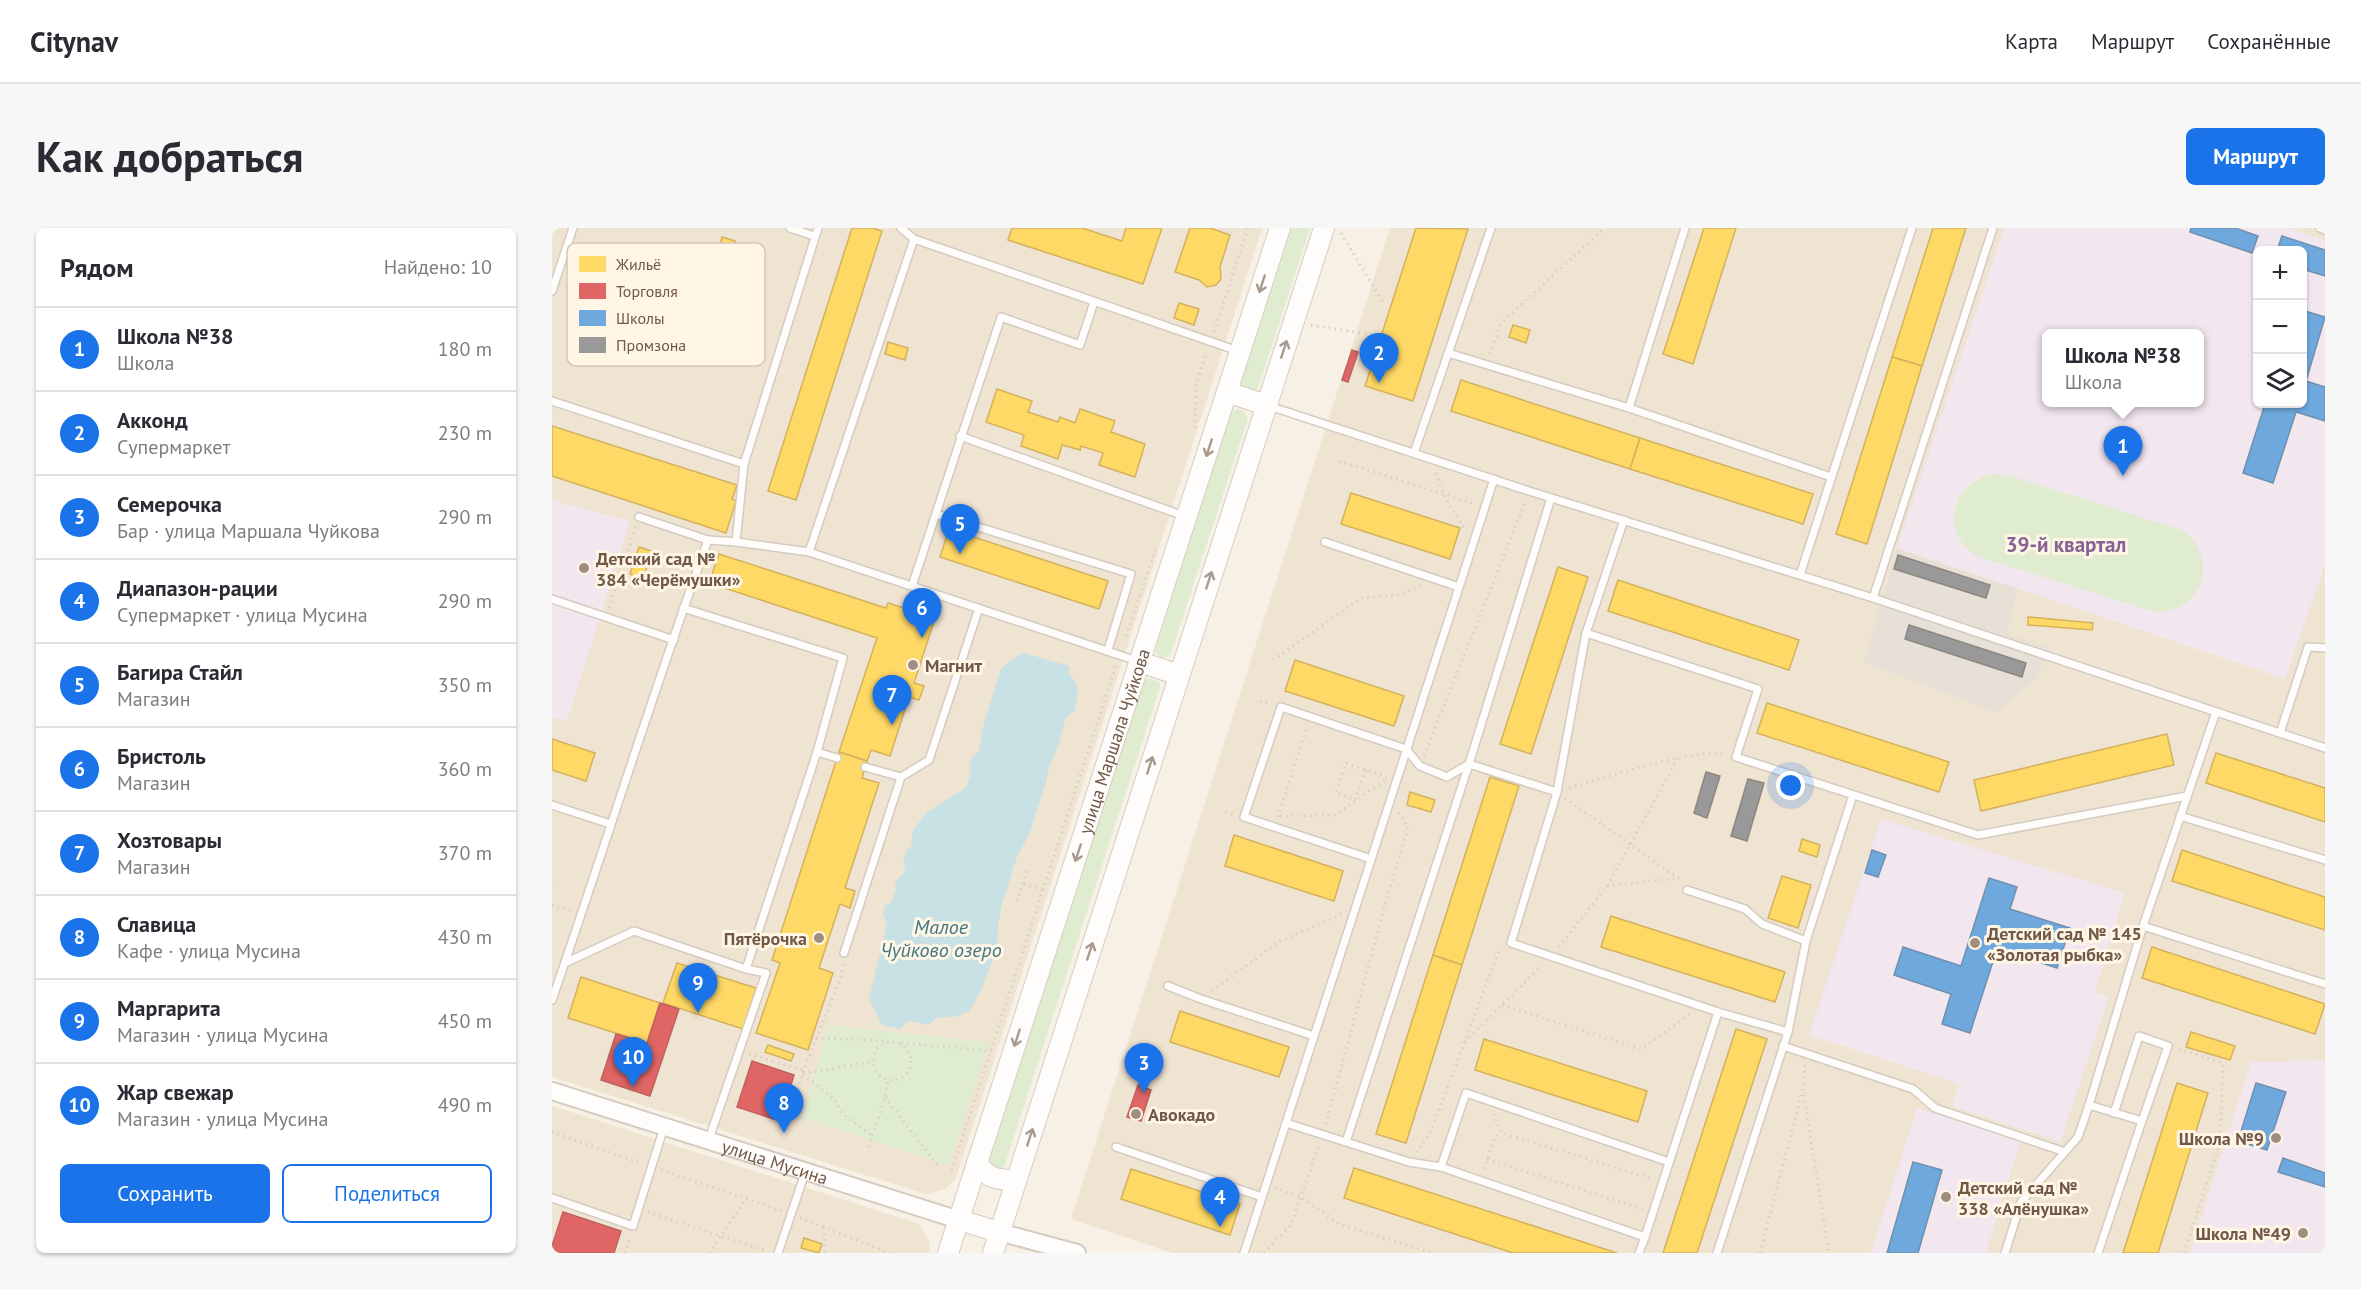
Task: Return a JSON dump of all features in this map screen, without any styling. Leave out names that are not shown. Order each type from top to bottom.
[{"type":"main road","name":"улица Маршала Чуйкова","points":[[948,1253],[1280,228]]},
{"type":"main road","points":[[993,1253],[1266,405],[1333,231]]},
{"type":"main road","points":[[1227,392],[1266,405]]},
{"type":"main road","points":[[1140,662],[1179,675]]},
{"type":"main road","points":[[977,1162],[984,1173],[990,1177],[1016,1180]]},
{"type":"main road","name":"улица Мусина","points":[[958,1220],[999,1232]]},
{"type":"street","name":"улица Мусина","points":[[552,1092],[958,1220]]},
{"type":"street","name":"улица Мусина","points":[[999,1232],[1039,1253]]},
{"type":"street","name":"улица Мусина","points":[[999,1232],[1077,1253]]},
{"type":"lane","points":[[568,243],[573,228]]},
{"type":"lane","points":[[790,228],[814,236]]},
{"type":"lane","points":[[736,542],[744,464],[818,228]]},
{"type":"lane","points":[[901,228],[914,239],[1240,352]]},
{"type":"lane","points":[[1413,453],[1491,228]]},
{"type":"lane","points":[[1629,408],[1685,228]]},
{"type":"lane","points":[[1800,575],[1912,228]]},
{"type":"lane","points":[[1873,598],[1993,228]]},
{"type":"lane","points":[[2320,228],[2325,230]]},
{"type":"lane","points":[[809,552],[914,239]]},
{"type":"lane","points":[[552,291],[567,246]]},
{"type":"lane","points":[[912,586],[1001,317],[1080,345],[1094,302]]},
{"type":"lane","points":[[1448,353],[1629,408],[1831,477]]},
{"type":"lane","points":[[552,401],[744,464]]},
{"type":"lane","points":[[1266,405],[1494,480],[1873,598],[2325,748]]},
{"type":"lane","points":[[960,436],[1187,518]]},
{"type":"lane","points":[[1245,1253],[1494,480]]},
{"type":"lane","points":[[1346,1142],[1469,764],[1551,498]]},
{"type":"lane","points":[[936,514],[1131,574],[1108,650]]},
{"type":"lane","points":[[639,517],[708,540],[809,552],[1140,662]]},
{"type":"lane","points":[[1624,520],[1586,633],[1557,792],[1511,943],[1718,1012],[1788,1032]]},
{"type":"lane","points":[[552,999],[567,962],[609,824],[708,540]]},
{"type":"lane","points":[[1325,542],[1459,587]]},
{"type":"lane","points":[[552,598],[674,640]]},
{"type":"lane","points":[[683,608],[843,658],[817,752],[746,969]]},
{"type":"lane","points":[[844,953],[901,777],[929,760],[979,608]]},
{"type":"lane","points":[[1586,633],[1758,689],[1736,757],[1978,835],[2187,796]]},
{"type":"lane","points":[[2280,733],[2308,647],[2325,648]]},
{"type":"lane","points":[[1371,860],[1244,817],[1281,707],[1406,748],[1420,766],[1447,777],[1469,764],[1557,792]]},
{"type":"lane","points":[[2005,1253],[2021,1202],[2078,1137],[2143,926],[2217,712]]},
{"type":"lane","points":[[817,752],[837,758]]},
{"type":"lane","points":[[866,767],[901,777]]},
{"type":"lane","points":[[1717,1253],[1788,1032],[1806,941],[1853,795]]},
{"type":"lane","points":[[552,805],[609,824]]},
{"type":"lane","points":[[2180,816],[2325,860]]},
{"type":"lane","points":[[1687,891],[1745,909],[1762,924],[1806,941]]},
{"type":"lane","points":[[2143,926],[2325,984]]},
{"type":"lane","points":[[567,962],[634,931],[766,974],[708,1141]]},
{"type":"lane","points":[[1168,986],[1314,1036]]},
{"type":"lane","points":[[1639,1253],[1718,1012]]},
{"type":"lane","points":[[2098,1253],[2168,1046],[2139,1036],[2114,1113]]},
{"type":"lane","points":[[1783,1046],[1913,1089],[1935,1108],[2065,1152]]},
{"type":"lane","points":[[1441,1167],[1466,1093],[1669,1162]]},
{"type":"lane","points":[[2089,1105],[2142,1121]]},
{"type":"lane","points":[[1286,1123],[1409,1162],[1441,1167],[1645,1237]]},
{"type":"lane","points":[[552,1198],[633,1226],[664,1127]]},
{"type":"lane","points":[[1116,1147],[1262,1197]]},
{"type":"lane","points":[[778,1253],[805,1172]]},
{"type":"path","points":[[1196,428],[1196,383],[1248,228]]},
{"type":"path","points":[[1486,364],[1501,323],[1605,228]]},
{"type":"path","points":[[1333,231],[1383,303]]},
{"type":"path","points":[[1311,326],[1374,335]]},
{"type":"path","points":[[1431,459],[1443,495],[1474,542]]},
{"type":"path","points":[[1339,461],[1485,508]]},
{"type":"path","points":[[1420,766],[1529,491]]},
{"type":"path","points":[[607,616],[639,517]]},
{"type":"path","points":[[952,1170],[1157,544]]},
{"type":"path","points":[[1273,660],[1361,598],[1397,595],[1436,579]]},
{"type":"path","points":[[1274,828],[1310,717]]},
{"type":"path","points":[[1557,792],[1678,758],[1717,752],[1736,757]]},
{"type":"path","points":[[1465,1042],[1551,957],[1607,886],[1678,758]]},
{"type":"path","points":[[1355,800],[1336,793],[1346,763],[1389,778]]},
{"type":"path","points":[[1355,800],[1366,770]]},
{"type":"path","points":[[1278,816],[1335,815],[1399,771]]},
{"type":"path","points":[[1557,792],[1679,878],[1687,891]]},
{"type":"path","points":[[1264,1253],[1291,1224],[1323,1134],[1408,827],[1394,805]]},
{"type":"path","points":[[1017,901],[1028,868]]},
{"type":"path","points":[[1607,886],[1679,878]]},
{"type":"path","points":[[1024,884],[1044,890]]},
{"type":"path","points":[[552,905],[582,914]]},
{"type":"path","points":[[1201,999],[1278,942],[1355,909]]},
{"type":"path","points":[[1409,1162],[1430,1134],[1498,953],[1511,943]]},
{"type":"path","points":[[787,1124],[803,1072],[842,974],[844,953]]},
{"type":"path","points":[[1502,1005],[1641,1048],[1702,1006]]},
{"type":"path","points":[[816,1038],[891,1041],[992,1051]]},
{"type":"path","points":[[891,1041],[878,1048],[873,1061],[877,1073],[888,1080],[901,1078],[910,1069],[911,1056],[908,1050],[899,1043]]},
{"type":"path","points":[[2168,1046],[2223,1063],[2220,1143],[2184,1253]]},
{"type":"path","points":[[738,1051],[803,1072],[834,1099],[843,1114],[872,1136]]},
{"type":"path","points":[[1760,1253],[1803,1091],[1807,1054]]},
{"type":"path","points":[[803,1072],[873,1061]]},
{"type":"path","points":[[869,1147],[888,1080]]},
{"type":"path","points":[[1803,1091],[1829,1253]]},
{"type":"path","points":[[885,1097],[938,1166]]},
{"type":"path","points":[[1485,1099],[1502,1132],[1662,1182]]},
{"type":"path","points":[[552,1132],[748,1197],[890,1253]]},
{"type":"path","points":[[1480,1180],[1495,1137],[1502,1132]]},
{"type":"path","points":[[1487,1159],[1653,1212]]},
{"type":"path","points":[[1266,1185],[1301,1197],[1339,1224],[1433,1253]]},
{"type":"path","points":[[709,1253],[748,1197]]},
{"type":"path","points":[[638,1209],[771,1253]]},
{"type":"path","points":[[625,1253],[633,1226]]},
{"type":"path","points":[[824,1227],[825,1253]]},
{"type":"shaded area","points":[[552,228],[1262,228],[956,1178],[945,1189],[926,1194],[552,1077]]},
{"type":"shaded area","points":[[1390,228],[2325,228],[2325,1253],[1173,1253],[1071,1219]]},
{"type":"shaded area","points":[[2004,228],[2288,228],[2325,240],[2325,565],[2285,679],[1897,548]]},
{"type":"shaded area","name":"Детский сад № 384 «Черёмушки»","points":[[552,500],[630,521],[567,722],[552,717]]},
{"type":"shaded area","points":[[1897,548],[2018,589],[2006,633],[2048,648],[2037,678],[1997,713],[1864,662]]},
{"type":"shaded area","name":"Детский сад № 145 «Золотая рыбка»","points":[[1881,819],[2125,893],[2095,992],[2109,997],[2060,1142],[1951,1106],[1959,1084],[1809,1035]]},
{"type":"shaded area","name":"Школа №9","points":[[2325,1060],[2325,1253],[2190,1253],[2251,1062]]},
{"type":"shaded area","points":[[552,1106],[919,1224],[929,1241],[930,1253],[552,1253]]},
{"type":"shaded area","name":"Детский сад № 338 «Алёнушка»","points":[[1917,1108],[2021,1140],[1986,1253],[1871,1253]]},
{"type":"green space","points":[[1292,228],[1310,228],[1258,388],[1253,391],[1246,390],[1241,382]]},
{"type":"green space","points":[[1241,409],[1248,418],[1170,656],[1161,658],[1155,651],[1230,414]]},
{"type":"green space","points":[[1992,474],[2011,476],[2182,530],[2194,542],[2201,555],[2203,568],[2201,582],[2195,593],[2185,603],[2172,610],[2155,612],[1976,556],[1964,545],[1957,534],[1954,522],[1955,509],[1959,498],[1967,488]]},
{"type":"green space","points":[[1148,678],[1160,683],[1160,687],[1004,1167],[1002,1170],[990,1167],[989,1162],[1144,682]]},
{"type":"green space","points":[[829,1025],[989,1042],[949,1165],[802,1118]]},
{"type":"water","name":"Малое Чуйково озеро","points":[[1024,653],[1069,666],[1069,674],[1076,683],[1077,696],[1074,712],[1066,717],[1029,835],[1017,856],[1001,908],[997,950],[970,1010],[959,1016],[936,1018],[928,1025],[909,1021],[900,1029],[882,1025],[869,999],[887,925],[883,914],[885,905],[892,902],[896,888],[895,882],[903,874],[906,866],[903,862],[907,850],[911,847],[913,830],[927,812],[966,788],[971,773],[969,765],[973,756],[979,751],[982,730],[1001,669]]},
{"type":"building: Жильё","points":[[852,228],[872,228],[882,231],[796,500],[768,491]]},
{"type":"building: Жильё","points":[[1012,228],[1082,228],[1122,241],[1126,228],[1162,228],[1143,284],[1008,240]]},
{"type":"building: Жильё","points":[[1190,228],[1210,228],[1230,235],[1220,267],[1221,279],[1216,285],[1207,287],[1199,280],[1175,272]]},
{"type":"building: Жильё","points":[[1416,228],[1468,229],[1413,401],[1365,386]]},
{"type":"building: Жильё","points":[[1704,228],[1736,228],[1693,364],[1663,354]]},
{"type":"building: Жильё","points":[[1933,228],[1966,228],[1922,366],[1892,357]]},
{"type":"building: Жильё","points":[[722,237],[735,241],[734,243],[720,243]]},
{"type":"building: Жильё","points":[[1179,303],[1199,309],[1194,325],[1174,318]]},
{"type":"building: Жильё","points":[[1513,325],[1530,330],[1526,343],[1509,337]]},
{"type":"building: Жильё","points":[[888,342],[908,348],[905,360],[885,354]]},
{"type":"building: Жильё","points":[[1892,357],[1922,366],[1867,544],[1836,534]]},
{"type":"building: Жильё","points":[[1461,380],[1640,438],[1630,469],[1451,411]]},
{"type":"building: Жильё","points":[[997,389],[1032,401],[1028,412],[1058,422],[1060,417],[1075,423],[1080,409],[1115,421],[1111,432],[1145,444],[1135,477],[1099,465],[1103,453],[1081,446],[1080,450],[1062,445],[1058,459],[1021,446],[1024,435],[986,422]]},
{"type":"building: Жильё","points":[[552,426],[737,485],[732,499],[736,501],[726,533],[552,476]]},
{"type":"building: Жильё","points":[[1640,438],[1813,494],[1803,524],[1630,469]]},
{"type":"building: Жильё","points":[[1351,493],[1460,528],[1450,559],[1341,524]]},
{"type":"building: Жильё","points":[[949,529],[1108,581],[1099,609],[940,557]]},
{"type":"building: Жильё","points":[[639,547],[652,551],[643,579],[630,574]]},
{"type":"building: Жильё","points":[[719,554],[886,608],[888,603],[935,618],[914,683],[924,686],[919,700],[909,697],[890,756],[871,750],[867,761],[839,752],[877,638],[709,583]]},
{"type":"building: Жильё","points":[[1558,567],[1588,577],[1531,754],[1500,744]]},
{"type":"building: Жильё","points":[[1618,580],[1799,640],[1789,670],[1608,611]]},
{"type":"building: Жильё","points":[[2028,617],[2093,623],[2092,630],[2028,625]]},
{"type":"building: Жильё","points":[[1295,660],[1404,696],[1394,726],[1285,691]]},
{"type":"building: Жильё","points":[[1767,703],[1949,762],[1939,792],[1757,733]]},
{"type":"building: Жильё","points":[[2167,734],[2174,765],[1981,811],[1974,780]]},
{"type":"building: Жильё","points":[[552,739],[595,753],[586,781],[552,770]]},
{"type":"building: Жильё","points":[[839,752],[867,761],[862,778],[879,783],[845,888],[855,891],[850,908],[840,904],[819,968],[833,973],[808,1050],[756,1033],[780,963],[772,960]]},
{"type":"building: Жильё","points":[[2216,753],[2325,788],[2325,822],[2206,783]]},
{"type":"building: Жильё","points":[[1490,777],[1519,786],[1462,965],[1433,955]]},
{"type":"building: Жильё","points":[[1410,792],[1435,800],[1431,812],[1407,805]]},
{"type":"building: Жильё","points":[[1234,835],[1343,871],[1334,901],[1225,866]]},
{"type":"building: Жильё","points":[[1802,839],[1820,845],[1817,857],[1799,851]]},
{"type":"building: Жильё","points":[[2182,850],[2325,897],[2325,930],[2172,881]]},
{"type":"building: Жильё","points":[[1782,876],[1811,885],[1798,928],[1768,918]]},
{"type":"building: Жильё","points":[[1611,916],[1785,972],[1775,1002],[1601,947]]},
{"type":"building: Жильё","points":[[2152,947],[2325,1004],[2315,1034],[2142,978]]},
{"type":"building: Жильё","points":[[1433,955],[1462,965],[1406,1143],[1376,1134]]},
{"type":"building: Жильё","points":[[677,963],[756,988],[743,1029],[663,1003]]},
{"type":"building: Жильё","points":[[581,977],[660,1003],[647,1043],[568,1018]]},
{"type":"building: Жильё","points":[[1180,1011],[1289,1047],[1279,1077],[1170,1042]]},
{"type":"building: Жильё","points":[[1736,1029],[1767,1039],[1697,1253],[1663,1253]]},
{"type":"building: Жильё","points":[[2191,1032],[2235,1046],[2230,1060],[2186,1047]]},
{"type":"building: Жильё","points":[[1484,1039],[1647,1091],[1638,1122],[1475,1070]]},
{"type":"building: Жильё","points":[[768,1045],[794,1054],[791,1061],[765,1052]]},
{"type":"building: Жильё","points":[[2177,1083],[2208,1093],[2158,1253],[2123,1253]]},
{"type":"building: Жильё","points":[[1354,1168],[1617,1253],[1513,1253],[1344,1198]]},
{"type":"building: Жильё","points":[[1131,1169],[1240,1204],[1230,1235],[1121,1199]]},
{"type":"building: Жильё","points":[[804,1238],[822,1244],[819,1253],[801,1248]]},
{"type":"building: Торговля","points":[[1352,350],[1358,352],[1348,382],[1342,380]]},
{"type":"building: Торговля","points":[[660,1003],[679,1009],[650,1096],[601,1080],[616,1034],[647,1043]]},
{"type":"building: Торговля","points":[[752,1061],[794,1075],[780,1121],[737,1107]]},
{"type":"building: Торговля","points":[[1138,1085],[1151,1090],[1141,1121],[1127,1117]]},
{"type":"building: Торговля","points":[[563,1212],[621,1231],[614,1253],[552,1253],[552,1246]]},
{"type":"building: Школы","points":[[2191,228],[2235,228],[2258,236],[2252,253],[2190,232]]},
{"type":"building: Школы","points":[[2282,236],[2325,250],[2325,276],[2307,271],[2307,246],[2278,246]]},
{"type":"building: Школы","points":[[2307,312],[2325,317],[2307,378]]},
{"type":"building: Школы","points":[[2307,381],[2325,387],[2325,421],[2296,412],[2273,483],[2243,473],[2264,408],[2307,408]]},
{"type":"building: Школы","points":[[1872,850],[1886,855],[1878,877],[1865,873]]},
{"type":"building: Школы","points":[[1989,878],[2017,887],[2010,909],[2070,928],[2057,968],[1997,949],[1970,1033],[1942,1024],[1951,994],[1894,975],[1903,947],[1961,966]]},
{"type":"building: Школы","points":[[2256,1083],[2286,1092],[2267,1150],[2238,1141]]},
{"type":"building: Школы","points":[[2283,1158],[2325,1173],[2325,1187],[2278,1172]]},
{"type":"building: Школы","points":[[1913,1162],[1942,1170],[1918,1253],[1887,1253]]},
{"type":"building: Промзона","points":[[1898,555],[1990,585],[1986,598],[1894,569]]},
{"type":"building: Промзона","points":[[1909,625],[2026,663],[2022,677],[1905,639]]},
{"type":"building: Промзона","points":[[1706,772],[1720,776],[1707,818],[1694,813]]},
{"type":"building: Промзона","points":[[1748,779],[1764,783],[1747,841],[1731,836]]},
{"type":"place","name":"Акконд","points":[[1379,383]]},
{"type":"place","name":"Школа №38","points":[[2123,476]]},
{"type":"place","name":"Багира Стайл","points":[[960,554]]},
{"type":"place","name":"Детский сад № 384 «Черёмушки»","points":[[584,568]]},
{"type":"place","name":"Бристоль","points":[[922,638]]},
{"type":"place","name":"Магнит","points":[[913,665]]},
{"type":"place","name":"Хозтовары","points":[[892,725]]},
{"type":"place","name":"Пятёрочка","points":[[819,938]]},
{"type":"place","name":"Детский сад № 145 «Золотая рыбка»","points":[[1975,943]]},
{"type":"place","name":"Маргарита","points":[[698,1013]]},
{"type":"place","name":"Жар свежар","points":[[633,1087]]},
{"type":"place","name":"Семерочка","points":[[1144,1093]]},
{"type":"place","name":"Авокадо","points":[[1136,1114]]},
{"type":"place","name":"Славица","points":[[784,1133]]},
{"type":"place","name":"Школа №9","points":[[2276,1138]]},
{"type":"place","name":"Детский сад № 338 «Алёнушка»","points":[[1946,1197]]},
{"type":"place","name":"Диапазон-рации","points":[[1220,1227]]},
{"type":"place","name":"Школа №49","points":[[2303,1233]]},
{"type":"district","name":"39-й квартал","points":[[2066,544]]}]
